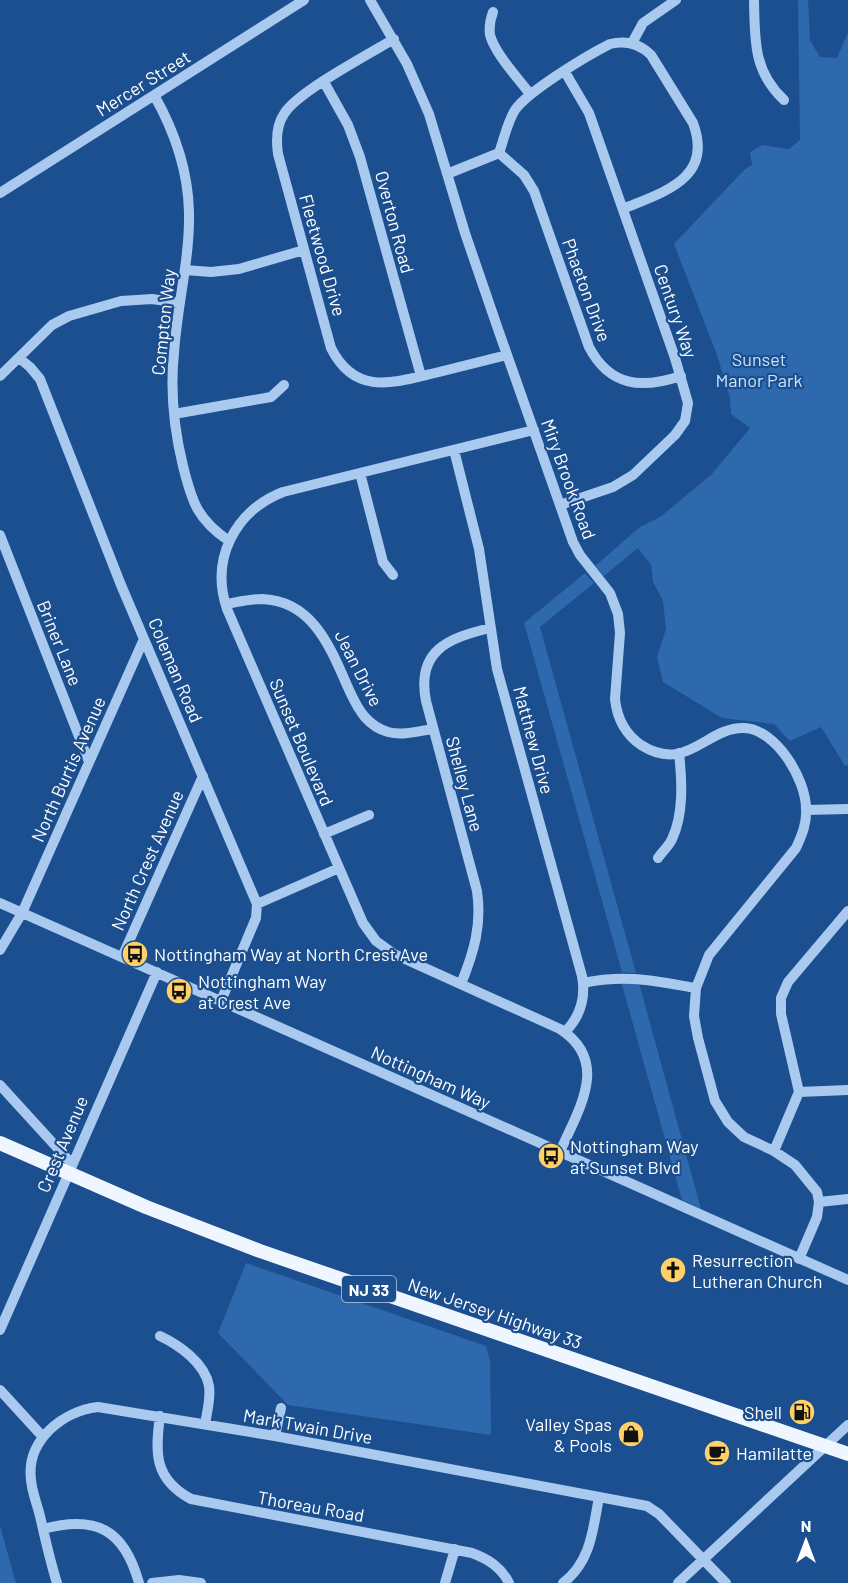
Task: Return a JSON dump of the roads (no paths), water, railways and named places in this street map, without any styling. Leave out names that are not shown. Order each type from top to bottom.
[{"type":"main road","name":"New Jersey Highway 33","points":[[0,1143],[70,1168],[165,1215],[260,1251],[848,1454]]},
{"type":"street","name":"Mercer Street","points":[[0,193],[304,0]]},
{"type":"street","name":"Miry Brook Road","points":[[370,0],[394,39],[429,114],[507,355],[573,542],[580,555],[610,592],[618,614],[620,633],[615,699],[619,719],[630,736],[645,748],[664,753],[679,753],[696,748],[734,729],[751,729],[761,732],[775,743],[797,774],[805,795],[804,828],[796,848],[715,945],[703,967],[694,1002],[696,1029],[715,1101],[721,1112],[744,1137],[786,1158],[804,1175],[817,1192],[819,1202]]},
{"type":"street","points":[[632,43],[642,23],[676,0]]},
{"type":"street","points":[[754,0],[759,64],[768,83],[784,100]]},
{"type":"street","points":[[493,12],[489,27],[490,36],[495,47],[530,94]]},
{"type":"street","name":"Fleetwood Drive","points":[[394,39],[296,100],[283,115],[277,134],[278,154],[332,348],[342,364],[357,377],[376,383],[396,382],[507,355]]},
{"type":"street","points":[[447,174],[499,153],[511,118],[530,94],[610,44],[632,43],[651,55],[693,123],[698,151],[693,168],[681,183],[623,209]]},
{"type":"street","name":"Century Way","points":[[560,505],[623,482],[633,475],[675,435],[685,421],[687,411],[687,395],[681,376],[589,113],[565,72]]},
{"type":"street","name":"Overton Road","points":[[324,82],[348,124],[360,158],[421,376]]},
{"type":"street","name":"Compton Way","points":[[154,95],[170,123],[183,166],[189,210],[185,270],[172,374],[174,414],[181,459],[195,507],[208,525],[228,541]]},
{"type":"street","name":"Phaeton Drive","points":[[499,153],[524,175],[534,191],[589,347],[600,364],[617,377],[636,384],[656,384],[681,376]]},
{"type":"street","points":[[185,270],[211,272],[239,269],[304,250]]},
{"type":"street","points":[[0,376],[52,325],[69,316],[121,301],[152,299],[180,303]]},
{"type":"street","name":"Coleman Road","points":[[19,358],[40,379],[121,585],[257,904]]},
{"type":"street","points":[[174,414],[271,397],[284,385]]},
{"type":"street","name":"Sunset Boulevard","points":[[534,430],[271,497],[244,517],[228,541],[221,578],[226,604],[324,834],[363,923],[376,941],[394,954],[565,1032],[583,1054],[588,1072],[588,1083],[560,1152]]},
{"type":"street","name":"Matthew Drive","points":[[454,450],[479,549],[497,669],[583,983],[579,1012],[565,1032]]},
{"type":"street","points":[[360,473],[383,562],[393,575]]},
{"type":"street","name":"Briner Lane","points":[[0,535],[89,762]]},
{"type":"street","name":"Jean Drive","points":[[226,604],[262,599],[284,603],[304,614],[321,631],[358,710],[371,723],[388,732],[434,729]]},
{"type":"street","name":"Shelley Lane","points":[[461,984],[475,948],[480,920],[479,905],[426,701],[424,682],[432,657],[438,650],[452,639],[490,628]]},
{"type":"street","name":"North Burtis Avenue","points":[[0,950],[22,913],[144,639]]},
{"type":"street","points":[[658,858],[672,839],[676,824],[681,789],[679,753]]},
{"type":"street","name":"North Crest Avenue","points":[[122,957],[203,776]]},
{"type":"street","points":[[806,810],[848,809]]},
{"type":"street","points":[[324,834],[369,816]]},
{"type":"street","points":[[221,1001],[256,918],[257,904],[339,868]]},
{"type":"street","name":"Nottingham Way","points":[[0,903],[848,1280]]},
{"type":"street","points":[[774,1151],[799,1092],[781,1014],[781,998],[788,982],[848,911]]},
{"type":"street","name":"Crest Avenue","points":[[0,1330],[157,972]]},
{"type":"street","points":[[583,983],[605,978],[630,978],[696,988]]},
{"type":"street","points":[[0,1085],[70,1168]]},
{"type":"street","points":[[799,1092],[848,1090]]},
{"type":"street","points":[[800,1258],[818,1217],[819,1202],[848,1199]]},
{"type":"street","points":[[160,1336],[174,1343],[199,1366],[206,1377],[210,1393],[205,1424]]},
{"type":"street","points":[[0,1390],[43,1437]]},
{"type":"street","name":"Mark Twain Drive","points":[[57,1583],[31,1479],[34,1457],[43,1437],[59,1420],[78,1410],[108,1407],[276,1436],[646,1506],[653,1509],[726,1583]]},
{"type":"street","points":[[276,1436],[281,1408]]},
{"type":"street","name":"Thoreau Road","points":[[160,1416],[156,1444],[159,1464],[175,1489],[191,1499],[472,1553],[492,1562],[500,1569],[509,1583]]},
{"type":"street","points":[[678,1583],[848,1425]]},
{"type":"street","points":[[563,1583],[574,1574],[587,1554],[599,1497]]},
{"type":"street","points":[[43,1529],[75,1522],[104,1530],[127,1551],[139,1583]]},
{"type":"street","points":[[445,1583],[455,1549]]},
{"type":"street","points":[[152,1583],[179,1580],[201,1583]]},
{"type":"place","name":"Nottingham Way at North Crest Ave","points":[[135,954]]},
{"type":"place","name":"Nottingham Way at Crest Ave","points":[[179,991]]},
{"type":"place","name":"Nottingham Way at Sunset Blvd","points":[[551,1156]]},
{"type":"place","name":"Resurrection Lutheran Church","points":[[673,1270]]},
{"type":"place","name":"Shell","points":[[802,1412]]},
{"type":"place","name":"Valley Spas & Pools","points":[[631,1434]]},
{"type":"place","name":"Hamilatte","points":[[717,1453]]},
{"type":"park label","name":"Sunset Manor Park","points":[[759,370]]}]
